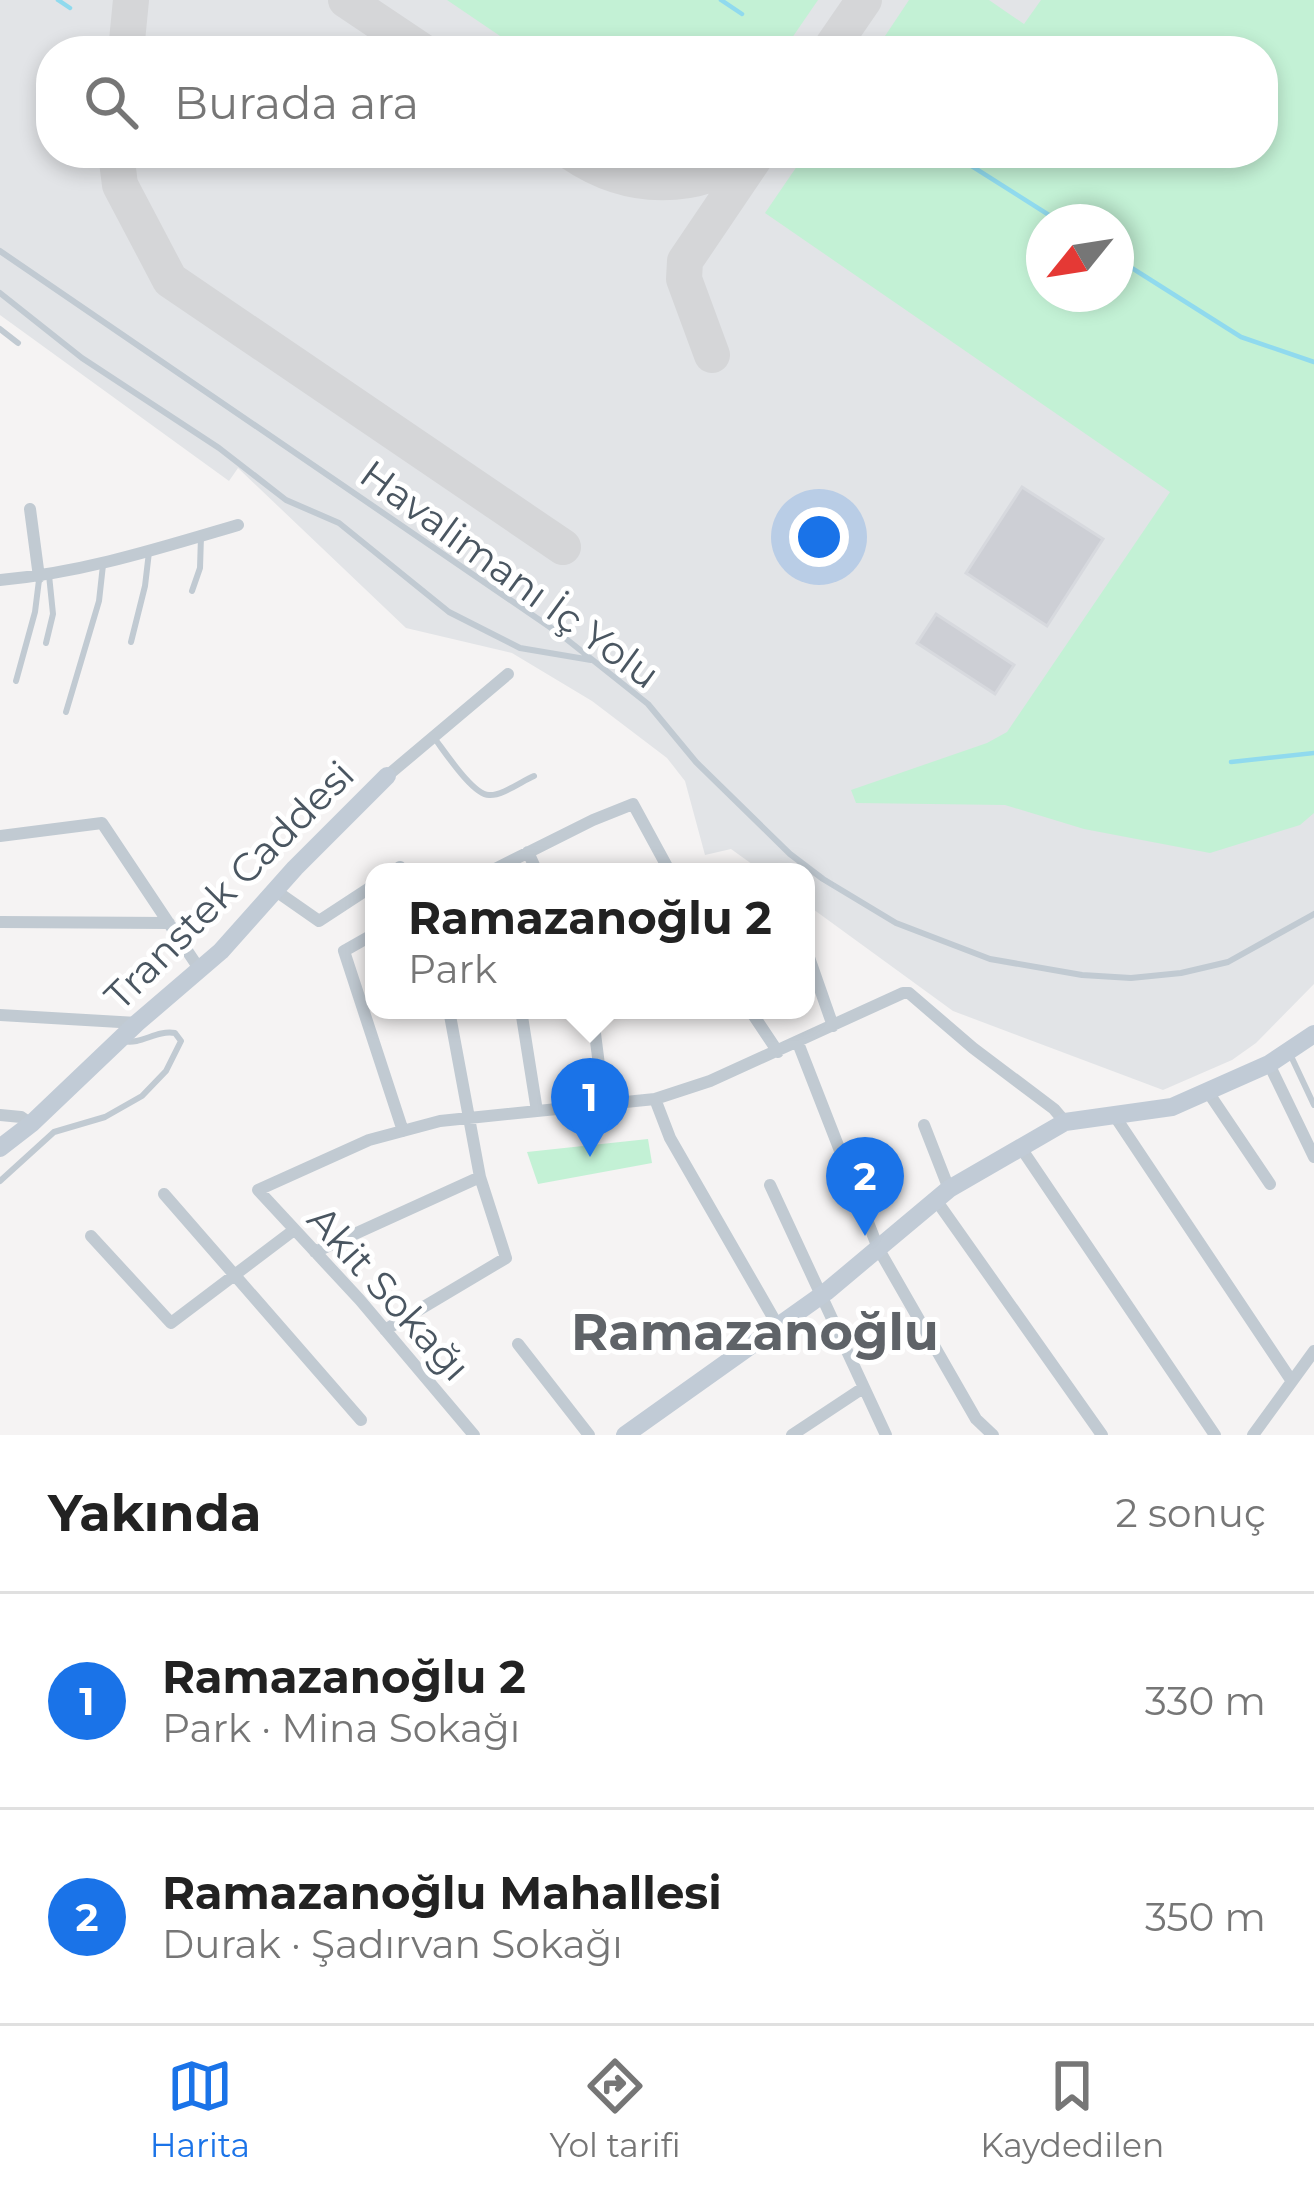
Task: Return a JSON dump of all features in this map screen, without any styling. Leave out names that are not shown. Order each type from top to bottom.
[{"type":"main road","name":"Transtek Caddesi","points":[[0,1148],[248,925],[387,776]]},
{"type":"main road","points":[[1290,1053],[1314,1016]]},
{"type":"main road","points":[[625,1435],[820,1296],[942,1195],[1065,1122],[1172,1107],[1269,1064],[1314,1034]]},
{"type":"street","points":[[30,509],[44,576]]},
{"type":"street","points":[[0,580],[44,576],[238,524]]},
{"type":"street","name":"Transtek Caddesi","points":[[387,776],[508,674]]},
{"type":"street","points":[[507,863],[633,804],[665,863]]},
{"type":"street","points":[[0,836],[103,823],[200,970]]},
{"type":"street","points":[[528,852],[533,863]]},
{"type":"street","points":[[276,891],[319,921],[365,891]]},
{"type":"street","points":[[0,922],[170,923]]},
{"type":"street","points":[[365,939],[344,951],[365,1015]]},
{"type":"street","points":[[815,975],[833,1026]]},
{"type":"street","points":[[366,1019],[403,1131],[467,1118],[656,1099],[710,1081],[909,993],[1065,1122]]},
{"type":"street","points":[[0,1016],[137,1023]]},
{"type":"street","points":[[385,1330],[506,1258],[480,1177],[450,1019]]},
{"type":"street","points":[[522,1019],[537,1111]]},
{"type":"street","points":[[593,1019],[604,1104]]},
{"type":"street","points":[[756,1019],[778,1052]]},
{"type":"street","points":[[798,1042],[878,1248],[976,1419],[993,1435]]},
{"type":"street","points":[[1269,1064],[1314,1157]]},
{"type":"street","points":[[1208,1092],[1270,1184]]},
{"type":"street","points":[[656,1099],[670,1138],[778,1326]]},
{"type":"street","points":[[0,1115],[20,1117],[31,1124]]},
{"type":"street","points":[[1114,1115],[1291,1380]]},
{"type":"street","points":[[924,1125],[942,1195],[1102,1435]]},
{"type":"street","name":"Akit Sokağı","points":[[403,1131],[369,1140],[258,1190],[474,1435]]},
{"type":"street","points":[[1021,1148],[1215,1435]]},
{"type":"street","points":[[315,1252],[480,1177]]},
{"type":"street","points":[[770,1185],[886,1435]]},
{"type":"street","points":[[164,1194],[361,1420]]},
{"type":"street","points":[[92,1236],[172,1323],[294,1230]]},
{"type":"street","points":[[518,1345],[590,1435]]},
{"type":"street","points":[[1253,1435],[1314,1351]]},
{"type":"street","points":[[792,1435],[863,1388]]},
{"type":"lane","name":"Havalimanı İç Yolu","points":[[0,251],[596,661],[648,704],[696,762],[803,863]]},
{"type":"lane","points":[[0,293],[82,358],[250,470],[286,500],[339,524],[449,612],[520,648],[596,661]]},
{"type":"lane","points":[[0,329],[18,343]]},
{"type":"lane","points":[[193,591],[200,568],[201,536]]},
{"type":"lane","points":[[131,642],[149,566],[148,551]]},
{"type":"lane","points":[[66,712],[99,601],[103,562]]},
{"type":"lane","points":[[44,576],[53,614],[46,643]]},
{"type":"lane","points":[[16,681],[44,576]]},
{"type":"lane","points":[[433,737],[484,794],[492,795],[534,776]]},
{"type":"lane","name":"Havalimanı İç Yolu","points":[[815,871],[866,907],[963,951],[1082,975],[1154,977],[1228,962],[1314,914]]},
{"type":"lane","points":[[0,1181],[54,1132],[105,1117],[142,1096],[166,1071],[181,1041],[175,1033],[165,1032],[133,1043],[120,1040]]},
{"type":"lane","points":[[1290,1053],[1314,1105]]},
{"type":"shaded area","points":[[0,0],[1314,0],[1314,984],[1256,1043],[1232,1060],[1163,1090],[953,1011],[815,911],[815,863],[750,863],[731,849],[705,855],[685,781],[667,758],[592,701],[512,653],[406,628],[238,468],[229,481],[0,315]]},
{"type":"green space","points":[[447,0],[818,0],[793,36],[500,36]]},
{"type":"green space","points":[[909,0],[989,0],[1024,24],[1041,0],[1314,0],[1314,813],[1300,825],[1210,853],[1084,829],[1005,805],[856,803],[851,790],[1007,732],[1170,492],[765,213],[796,168],[1278,168],[1278,36],[885,36]]},
{"type":"green space","points":[[648,1139],[652,1163],[538,1184],[527,1152]]},
{"type":"building","points":[[1022,487],[1103,539],[1047,626],[966,573]]},
{"type":"building","points":[[936,614],[1014,665],[995,694],[917,643]]},
{"type":"waterway","points":[[58,0],[70,8]]},
{"type":"waterway","points":[[721,0],[742,14]]},
{"type":"waterway","points":[[975,168],[1032,204]]},
{"type":"waterway","points":[[1134,269],[1241,337],[1314,362]]},
{"type":"waterway","points":[[1231,762],[1314,753]]},
{"type":"taxiway","points":[[127,36],[131,0]]},
{"type":"taxiway","points":[[346,0],[400,36]]},
{"type":"taxiway","points":[[839,36],[864,0]]},
{"type":"taxiway","points":[[118,168],[120,185],[170,280],[563,547]]},
{"type":"taxiway","points":[[598,168],[661,182],[685,181],[725,168]]},
{"type":"taxiway","points":[[712,355],[684,279],[685,261],[748,168]]},
{"type":"place","name":"Ramazanoğlu 2","points":[[590,1157]]},
{"type":"place","name":"Ramazanoğlu Mahallesi","points":[[865,1236]]},
{"type":"district","name":"Ramazanoğlu","points":[[755,1332]]}]
